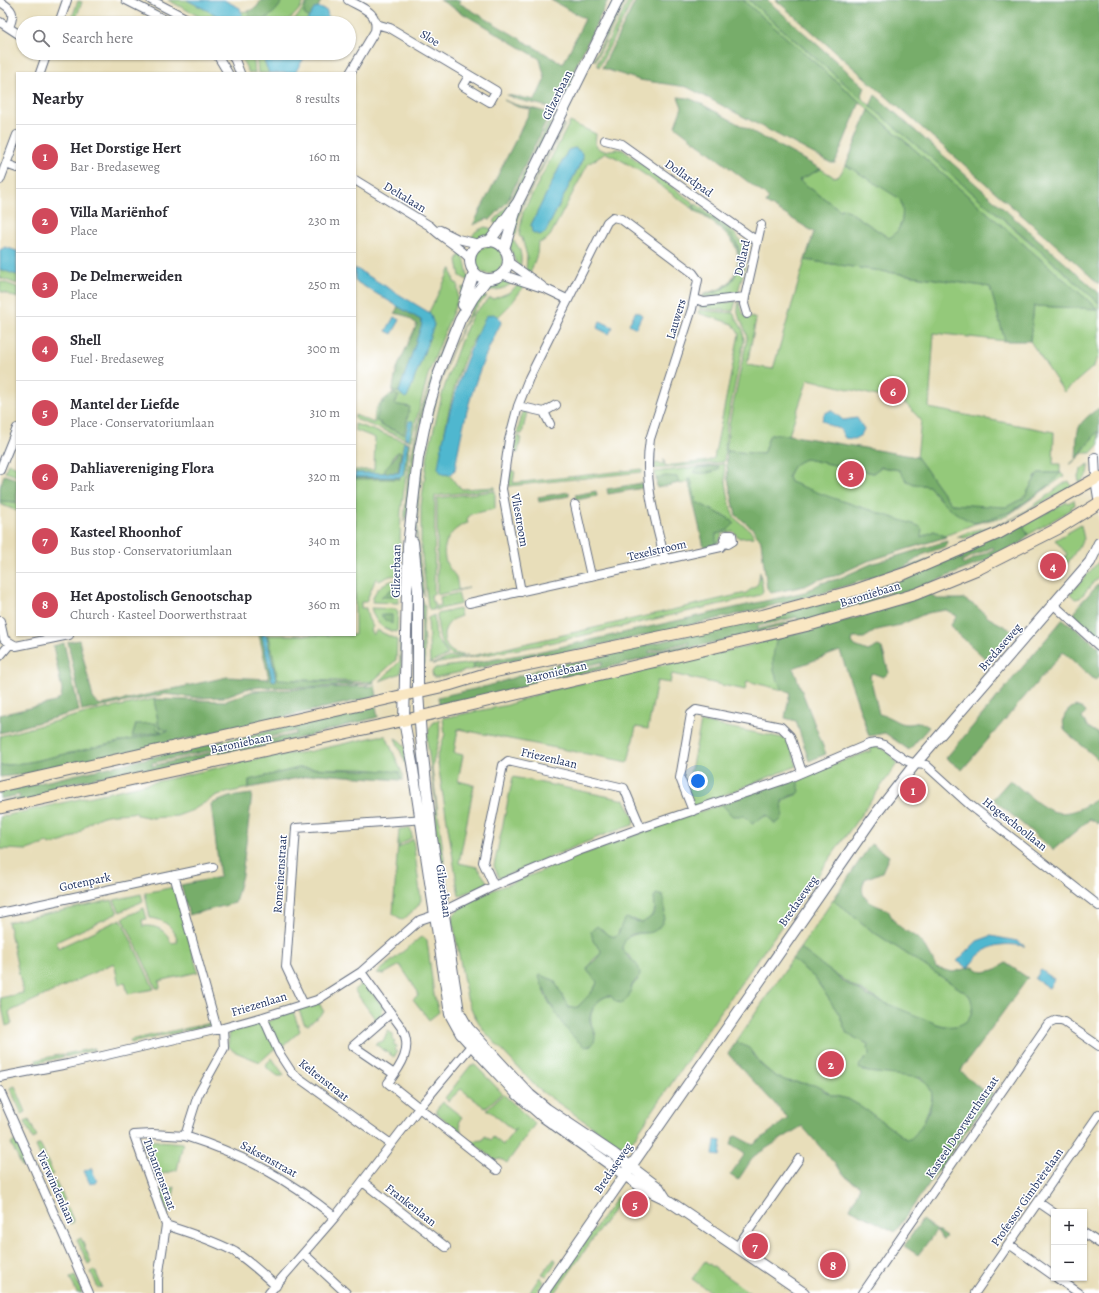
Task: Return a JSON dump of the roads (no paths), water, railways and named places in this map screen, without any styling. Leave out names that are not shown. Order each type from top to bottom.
[{"type":"main road","name":"Baroniebaan","points":[[0,786],[405,695],[488,674],[764,615],[856,590],[906,573],[999,534],[1097,478]]},
{"type":"main road","name":"Baroniebaan","points":[[0,808],[404,721],[813,624],[916,594],[980,568],[1057,529],[1099,503]]},
{"type":"street","points":[[61,16],[67,0]]},
{"type":"street","points":[[126,0],[157,16]]},
{"type":"street","points":[[151,0],[182,16]]},
{"type":"street","points":[[348,0],[371,12],[376,24],[375,31],[351,72]]},
{"type":"street","name":"Gilzerbaan","points":[[490,242],[518,202],[618,0]]},
{"type":"street","points":[[0,2],[10,7],[13,13],[9,27]]},
{"type":"street","points":[[0,22],[16,32]]},
{"type":"street","name":"Sloe","points":[[376,24],[390,28],[469,76]]},
{"type":"street","points":[[40,72],[45,60]]},
{"type":"street","points":[[220,60],[227,72]]},
{"type":"street","points":[[235,60],[240,72]]},
{"type":"street","points":[[0,180],[16,138]]},
{"type":"street","name":"Dollardpad","points":[[605,140],[621,144],[757,241]]},
{"type":"street","points":[[6,164],[16,168]]},
{"type":"street","name":"Deltalaan","points":[[356,182],[430,226],[458,239],[479,244]]},
{"type":"street","name":"Gilzerbaan","points":[[504,249],[518,202]]},
{"type":"street","name":"Lauwers","points":[[567,299],[607,222],[609,219],[617,217],[697,276],[698,284],[695,299],[650,440],[648,456],[647,471],[650,496],[666,560]]},
{"type":"street","name":"Dollard","points":[[747,314],[744,304],[761,225]]},
{"type":"street","name":"Deltalaan","points":[[430,226],[437,233],[462,249],[470,259]]},
{"type":"street","points":[[490,242],[496,243],[504,249],[507,261],[506,268],[501,274],[496,278],[487,279],[474,273],[470,259],[473,249],[479,244],[490,242]]},
{"type":"street","points":[[507,261],[546,289]]},
{"type":"street","name":"Gilzerbaan","points":[[460,320],[460,313],[474,273]]},
{"type":"street","points":[[501,274],[546,289],[567,299]]},
{"type":"street","name":"Gilzerbaan","points":[[487,279],[473,298],[460,320],[439,373],[428,408],[418,458],[411,533],[408,546],[404,721],[425,819],[439,913],[450,1014],[461,1034],[474,1042],[525,1101],[542,1116],[627,1170],[655,1195],[666,1199],[804,1293]]},
{"type":"street","points":[[695,299],[704,302],[746,297]]},
{"type":"street","name":"Vliestroom","points":[[521,592],[502,489],[509,440],[518,406],[567,299]]},
{"type":"street","points":[[518,406],[544,412],[556,405]]},
{"type":"street","points":[[544,412],[550,424]]},
{"type":"street","points":[[0,470],[16,430]]},
{"type":"street","points":[[1095,457],[1099,498]]},
{"type":"street","points":[[575,505],[591,576]]},
{"type":"street","name":"Gilzerbaan","points":[[411,533],[414,545],[418,590],[418,692],[425,819]]},
{"type":"street","name":"Texelstroom","points":[[469,603],[722,547],[725,542]]},
{"type":"street","name":"Bredaseweg","points":[[542,1293],[875,815],[915,764],[1090,562],[1099,544]]},
{"type":"street","points":[[1054,605],[1099,646]]},
{"type":"street","points":[[0,621],[4,640],[10,644],[23,646],[65,636]]},
{"type":"street","points":[[0,656],[10,644]]},
{"type":"street","points":[[693,811],[680,778],[691,714],[696,710],[781,727],[790,736],[802,772]]},
{"type":"street","name":"Friezenlaan","points":[[0,1077],[68,1064],[220,1028],[263,1017],[303,1003],[317,1000],[361,972],[420,920],[439,913],[494,886],[578,851],[802,772],[870,744],[877,743],[915,764]]},
{"type":"street","name":"Friezenlaan","points":[[494,886],[483,862],[503,765],[508,761],[624,788],[641,828]]},
{"type":"street","name":"Hogeschoollaan","points":[[915,764],[926,765],[970,805],[1099,906]]},
{"type":"street","name":"Romeinenstraat","points":[[303,1003],[286,966],[296,828],[425,819]]},
{"type":"street","name":"Gotenpark","points":[[0,913],[213,866]]},
{"type":"street","points":[[174,875],[220,1028],[224,1048],[198,1095],[185,1136]]},
{"type":"street","points":[[361,972],[404,1031],[407,1048],[404,1060],[388,1083],[497,1170]]},
{"type":"street","points":[[391,1013],[353,1046],[394,1074]]},
{"type":"street","name":"Keltenstraat","points":[[263,1017],[279,1053],[292,1073],[391,1144]]},
{"type":"street","name":"Kasteel Doorwerthstraat","points":[[863,1293],[1048,1024],[1057,1020],[1064,1022],[1099,1046]]},
{"type":"street","points":[[269,1293],[335,1217],[419,1108],[474,1042]]},
{"type":"street","name":"Vierwindenlaan","points":[[0,1091],[89,1293]]},
{"type":"street","name":"Professor Gimbrèrelaan","points":[[975,1293],[1099,1114]]},
{"type":"street","name":"Tubantenstraat","points":[[158,1293],[158,1279],[166,1225],[134,1135],[152,1134],[185,1136]]},
{"type":"street","name":"Saksenstraat","points":[[185,1136],[247,1158],[277,1175],[307,1195],[335,1217]]},
{"type":"street","points":[[738,1247],[799,1159]]},
{"type":"street","name":"Frankenlaan","points":[[363,1182],[446,1247]]},
{"type":"street","points":[[1038,1202],[1051,1211]]},
{"type":"street","points":[[166,1225],[206,1239],[235,1252],[258,1269],[276,1286]]},
{"type":"street","points":[[1087,1235],[1099,1243]]},
{"type":"street","points":[[1009,1244],[1051,1274]]},
{"type":"street","points":[[304,1254],[346,1293]]},
{"type":"street","points":[[1061,1281],[1079,1293]]},
{"type":"water","points":[[187,0],[224,0],[240,8],[242,15],[218,16]]},
{"type":"water","points":[[318,7],[327,11],[328,16],[310,16],[315,8]]},
{"type":"water","points":[[303,60],[296,72],[269,72],[264,61]]},
{"type":"water","points":[[575,148],[581,152],[583,158],[545,233],[539,235],[532,232],[531,225],[568,150]]},
{"type":"water","points":[[5,247],[16,251],[16,275],[0,269],[0,250]]},
{"type":"water","points":[[356,269],[430,313],[434,325],[408,396],[405,398],[399,392],[422,324],[421,320],[356,282]]},
{"type":"water","points":[[636,311],[642,315],[636,328],[629,324]]},
{"type":"water","points":[[493,314],[499,317],[501,323],[484,358],[466,413],[455,470],[450,475],[442,474],[438,468],[456,390],[469,353],[486,316]]},
{"type":"water","points":[[394,317],[400,320],[392,334],[386,331]]},
{"type":"water","points":[[600,321],[613,327],[609,334],[597,328]]},
{"type":"water","points":[[831,410],[843,420],[857,418],[864,429],[861,435],[854,439],[845,438],[840,429],[829,425],[822,420],[824,414]]},
{"type":"water","points":[[409,421],[413,421],[409,439],[405,438]]},
{"type":"water","points":[[404,442],[408,443],[403,475],[401,477],[356,477],[356,473],[399,473]]},
{"type":"water","points":[[262,636],[266,636],[276,680],[272,680]]},
{"type":"water","points":[[991,936],[1017,941],[1025,946],[999,945],[992,947],[980,954],[968,968],[957,961],[977,941]]},
{"type":"water","points":[[1041,970],[1054,979],[1049,988],[1035,979]]},
{"type":"water","points":[[715,1140],[722,1141],[720,1156],[713,1155]]},
{"type":"water","points":[[91,1168],[97,1181],[90,1184],[84,1171]]},
{"type":"place","name":"Dahliavereniging Flora","points":[[893,391]]},
{"type":"place","name":"De Delmerweiden","points":[[851,474]]},
{"type":"place","name":"Shell","points":[[1053,566]]},
{"type":"place","name":"Het Dorstige Hert","points":[[913,790]]},
{"type":"place","name":"Villa Mariënhof","points":[[831,1064]]},
{"type":"place","name":"Mantel der Liefde","points":[[635,1204]]},
{"type":"place","name":"Kasteel Rhoonhof","points":[[755,1246]]},
{"type":"place","name":"Het Apostolisch Genootschap","points":[[833,1265]]}]
